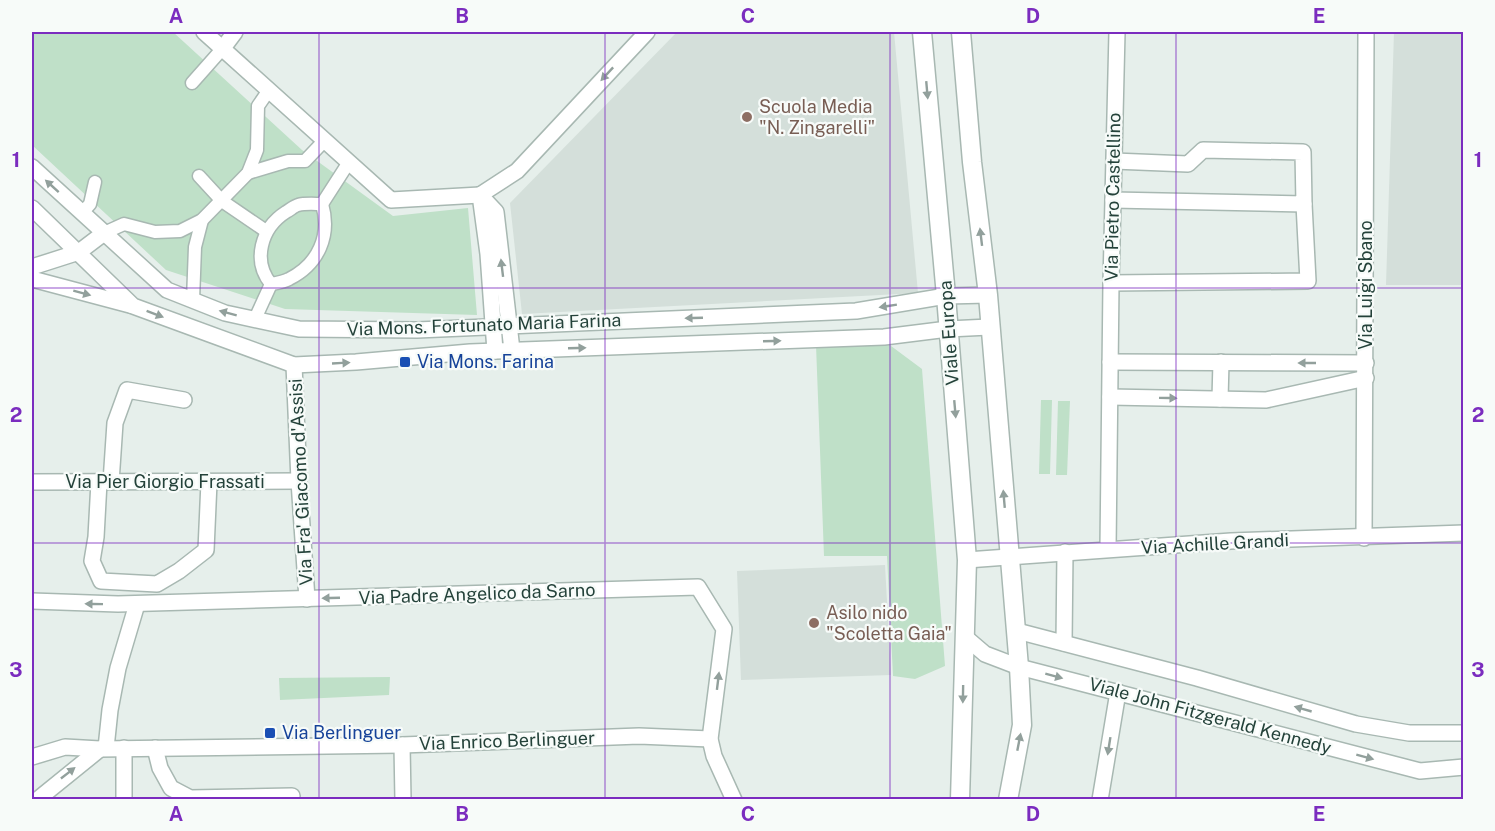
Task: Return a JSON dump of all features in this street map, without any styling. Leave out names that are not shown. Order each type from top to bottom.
[{"type":"street","points":[[204,32],[391,200],[480,195],[517,171],[647,32]]},
{"type":"street","points":[[192,83],[235,32]]},
{"type":"street","name":"Viale Europa","points":[[922,32],[946,296],[966,560],[960,800]]},
{"type":"street","points":[[961,32],[972,162],[988,295],[1017,631],[1022,725],[1008,800]]},
{"type":"street","name":"Via Pietro Castellino","points":[[1108,549],[1117,32]]},
{"type":"street","name":"Via Luigi Sbano","points":[[1364,538],[1366,32]]},
{"type":"street","points":[[32,267],[79,252],[104,233],[124,224],[155,231],[180,231],[202,220],[248,173],[257,150],[258,106],[269,90]]},
{"type":"street","points":[[248,173],[288,161],[305,161],[325,140]]},
{"type":"street","points":[[1111,283],[1308,281],[1303,152],[1203,150],[1188,164],[1114,161]]},
{"type":"street","points":[[271,284],[290,279],[316,257],[325,239],[326,219],[322,204],[349,162]]},
{"type":"street","name":"Via Mons. Fortunato Maria Farina","points":[[32,167],[167,290],[225,313],[299,329],[417,330],[856,311],[946,296],[988,295]]},
{"type":"street","points":[[199,176],[222,201],[266,231]]},
{"type":"street","points":[[82,213],[90,204],[95,182]]},
{"type":"street","points":[[480,195],[496,213],[502,326],[495,351]]},
{"type":"street","points":[[1113,200],[1304,204]]},
{"type":"street","points":[[271,284],[264,276],[259,261],[266,231],[280,216],[298,205],[322,204]]},
{"type":"street","name":"Via Mons. Fortunato Maria Farina","points":[[32,208],[133,306],[294,365],[512,350],[884,337],[948,329],[989,327]]},
{"type":"street","points":[[193,300],[195,247],[202,220]]},
{"type":"street","points":[[32,279],[133,306]]},
{"type":"street","points":[[255,319],[271,284]]},
{"type":"street","points":[[502,326],[512,350]]},
{"type":"street","points":[[1110,362],[1221,362],[1366,371]]},
{"type":"street","points":[[1220,399],[1221,362]]},
{"type":"street","name":"Via Fra' Giacomo d'Assisi","points":[[294,365],[307,599]]},
{"type":"street","points":[[1110,397],[1266,400],[1366,371]]},
{"type":"street","points":[[184,400],[127,390],[115,423],[92,561],[101,581],[157,584],[179,571],[206,550],[208,482]]},
{"type":"street","name":"Via Pier Giorgio Frassati","points":[[32,482],[299,481]]},
{"type":"street","name":"Via Achille Grandi","points":[[966,560],[1231,541],[1464,534]]},
{"type":"street","points":[[1064,643],[1065,552]]},
{"type":"street","name":"Via Padre Angelico da Sarno","points":[[32,601],[137,604],[698,587],[724,629],[710,739],[714,756],[734,800]]},
{"type":"street","points":[[37,800],[103,748],[118,668],[137,604]]},
{"type":"street","name":"Viale John Fitzgerald Kennedy","points":[[1017,631],[1197,678],[1356,724],[1409,733],[1464,733]]},
{"type":"street","name":"Viale John Fitzgerald Kennedy","points":[[964,636],[985,654],[1019,667],[1420,771],[1464,767]]},
{"type":"street","points":[[1100,800],[1118,692]]},
{"type":"street","name":"Via Enrico Berlinguer","points":[[32,757],[65,747],[402,745],[639,736],[710,739]]},
{"type":"street","points":[[402,745],[403,800]]},
{"type":"street","points":[[124,748],[124,800]]},
{"type":"street","points":[[155,748],[160,768],[171,788],[190,798],[292,796]]},
{"type":"shaded area","name":"Scuola Media \"N. Zingarelli\"","points":[[677,32],[894,32],[918,293],[522,314],[510,203]]},
{"type":"shaded area","points":[[1394,32],[1463,32],[1463,285],[1386,285]]},
{"type":"shaded area","name":"Asilo nido \"Scoletta Gaia\"","points":[[885,565],[891,675],[741,680],[737,571]]},
{"type":"green space","points":[[32,32],[173,32],[302,150],[393,216],[468,208],[477,315],[285,309],[166,270],[32,145]]},
{"type":"green space","points":[[887,343],[922,369],[945,666],[915,679],[893,676],[887,556],[824,556],[816,345]]},
{"type":"green space","points":[[1041,400],[1052,400],[1050,474],[1039,474]]},
{"type":"green space","points":[[1058,401],[1070,401],[1067,475],[1056,475]]},
{"type":"green space","points":[[390,677],[389,695],[280,700],[279,678]]},
{"type":"place","name":"Scuola Media \"N. Zingarelli\"","points":[[747,117]]},
{"type":"place","name":"Via Mons. Farina","points":[[405,362]]},
{"type":"place","name":"Asilo nido \"Scoletta Gaia\"","points":[[814,623]]},
{"type":"place","name":"Via Berlinguer","points":[[270,733]]}]
